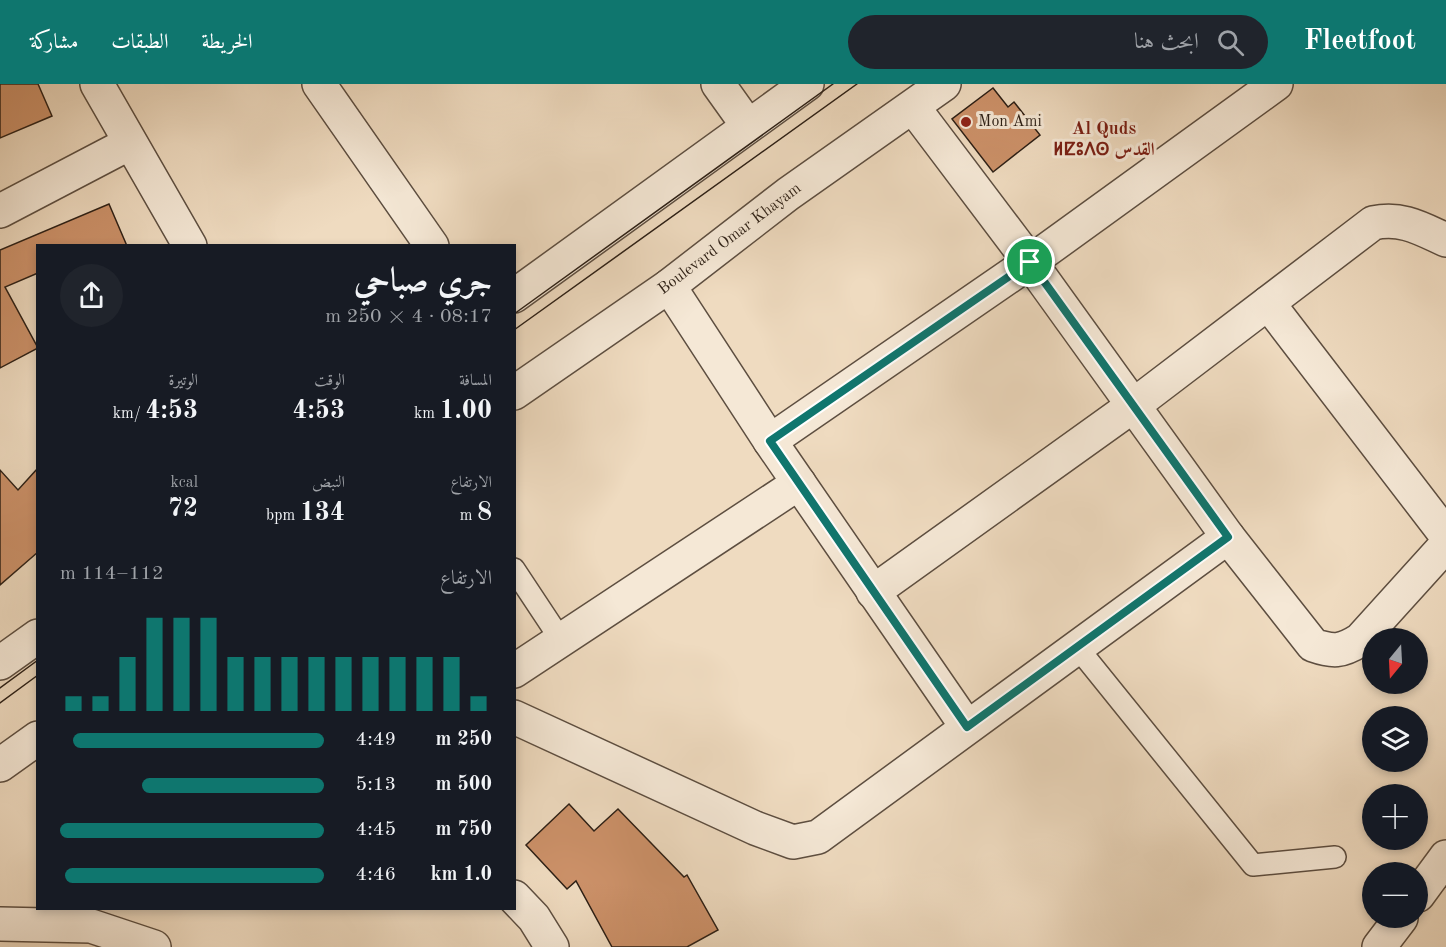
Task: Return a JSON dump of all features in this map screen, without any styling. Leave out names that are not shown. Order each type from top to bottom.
[{"type":"street","points":[[97,84],[189,244]]},
{"type":"street","points":[[319,84],[431,244]]},
{"type":"street","points":[[718,84],[748,126]]},
{"type":"street","points":[[516,295],[807,84]]},
{"type":"street","name":"Boulevard Omar Khayam","points":[[516,392],[669,286],[788,194],[944,84]]},
{"type":"street","points":[[770,441],[1030,262],[1276,84]]},
{"type":"street","points":[[913,107],[1030,262],[1228,537],[1312,645],[1328,650],[1346,649],[1360,640],[1446,545]]},
{"type":"street","points":[[0,212],[130,143]]},
{"type":"street","points":[[873,592],[1134,405],[1373,223],[1390,220],[1411,224],[1446,240]]},
{"type":"street","points":[[669,286],[770,441],[967,727]]},
{"type":"street","points":[[1268,303],[1446,535]]},
{"type":"street","points":[[516,670],[799,483]]},
{"type":"street","points":[[516,718],[755,828],[792,842],[818,837],[1228,537]]},
{"type":"street","points":[[0,663],[36,637]]},
{"type":"street","points":[[0,765],[36,739]]},
{"type":"street","points":[[1428,882],[1446,857]]},
{"type":"street","points":[[516,899],[534,918],[552,947]]},
{"type":"street","points":[[0,924],[91,926],[154,947]]},
{"type":"street","points":[[1379,947],[1393,928]]},
{"type":"lane","points":[[516,572],[561,640]]},
{"type":"lane","points":[[1077,647],[1253,865],[1335,857]]},
{"type":"building","points":[[0,84],[38,84],[52,116],[0,138]]},
{"type":"building","points":[[993,88],[1008,107],[1014,102],[1040,135],[993,172],[952,119]]},
{"type":"building","points":[[109,204],[126,244],[36,244],[36,274],[5,287],[36,344],[36,349],[0,368],[0,250]]},
{"type":"building","points":[[0,470],[18,490],[36,470],[36,554],[0,585]]},
{"type":"building","points":[[569,804],[594,831],[618,809],[684,877],[687,875],[718,930],[687,947],[612,947],[576,881],[567,889],[526,845]]},
{"type":"tram line","points":[[516,313],[833,84]]},
{"type":"tram line","points":[[516,329],[857,84]]},
{"type":"tram line","points":[[0,688],[36,661]]},
{"type":"tram line","points":[[0,703],[36,676]]},
{"type":"place","name":"Mon Ami","points":[[966,122]]},
{"type":"district","name":"Al Quds ⵍⵇⵓⴷⵙ القدس","points":[[1104,139]]},
{"type":"route","points":[[1030,262],[1228,537],[967,727],[770,441],[1030,262]]}]
